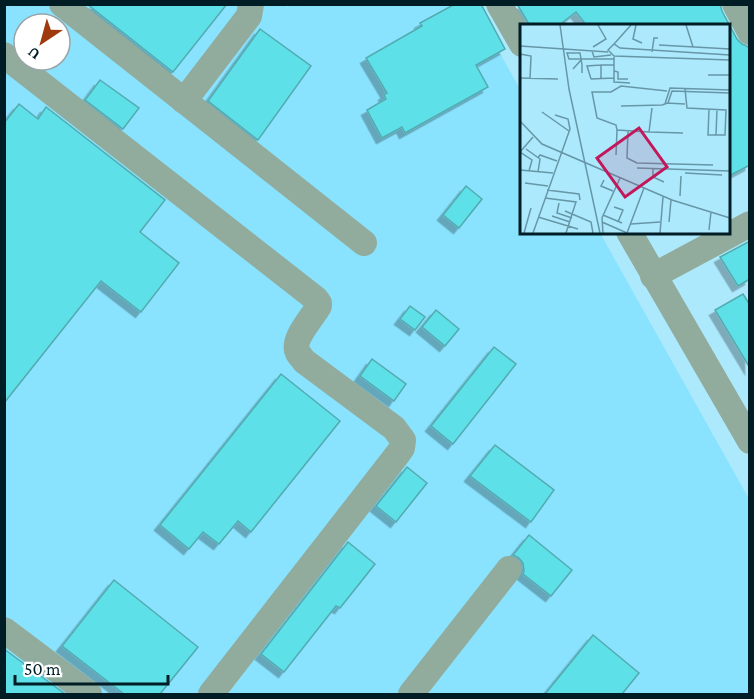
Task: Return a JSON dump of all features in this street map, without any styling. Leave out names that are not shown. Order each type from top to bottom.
[{"type":"street","points":[[62,4],[364,243]]},
{"type":"street","points":[[184,101],[249,16],[251,4]]},
{"type":"street","points":[[499,4],[520,41]]},
{"type":"street","points":[[735,4],[750,32]]},
{"type":"street","points":[[4,55],[316,298],[319,306],[297,339],[298,354],[304,361],[394,428],[403,440],[402,448],[397,455],[212,694]]},
{"type":"street","points":[[653,276],[750,224]]},
{"type":"street","points":[[630,234],[750,441]]},
{"type":"street","points":[[411,694],[509,569]]},
{"type":"street","points":[[4,630],[89,694]]},
{"type":"shaded area","points":[[285,4],[287,7],[294,4],[473,5],[520,89],[520,234],[601,234],[749,499],[749,694],[5,694],[4,5]]},
{"type":"building","points":[[87,4],[227,4],[173,72]]},
{"type":"building","points":[[455,4],[481,4],[505,49],[476,65],[488,87],[405,133],[402,127],[382,138],[367,110],[386,99],[384,95],[387,93],[366,58],[422,26],[420,23]]},
{"type":"building","points":[[517,4],[720,4],[729,24],[585,24],[576,12],[561,24],[529,24]]},
{"type":"building","points":[[730,26],[737,39],[750,50],[750,165],[730,175]]},
{"type":"building","points":[[260,29],[311,66],[258,140],[208,101]]},
{"type":"building","points":[[100,80],[139,108],[123,129],[85,100]]},
{"type":"building","points":[[19,104],[38,119],[46,107],[165,200],[140,232],[179,263],[141,312],[101,281],[4,403],[4,123]]},
{"type":"building","points":[[466,186],[482,199],[459,228],[443,215]]},
{"type":"building","points":[[750,241],[750,279],[738,286],[720,257]]},
{"type":"building","points":[[743,294],[750,305],[750,368],[715,310]]},
{"type":"building","points":[[410,306],[425,317],[415,330],[400,319]]},
{"type":"building","points":[[436,310],[459,329],[445,346],[422,327]]},
{"type":"building","points":[[494,347],[516,364],[453,444],[431,426]]},
{"type":"building","points":[[372,359],[406,384],[394,401],[360,376]]},
{"type":"building","points":[[281,374],[340,421],[251,532],[238,521],[219,544],[203,532],[189,549],[160,525]]},
{"type":"building","points":[[495,445],[554,490],[531,522],[470,476]]},
{"type":"building","points":[[407,467],[427,483],[396,522],[376,506]]},
{"type":"building","points":[[529,535],[572,570],[551,596],[523,574],[523,563],[513,555]]},
{"type":"building","points":[[348,542],[375,564],[340,608],[336,606],[284,672],[261,654]]},
{"type":"building","points":[[114,580],[198,647],[160,694],[124,694],[62,646]]},
{"type":"building","points":[[593,635],[639,673],[622,694],[545,694]]},
{"type":"building","points":[[4,649],[65,694],[4,694]]}]
